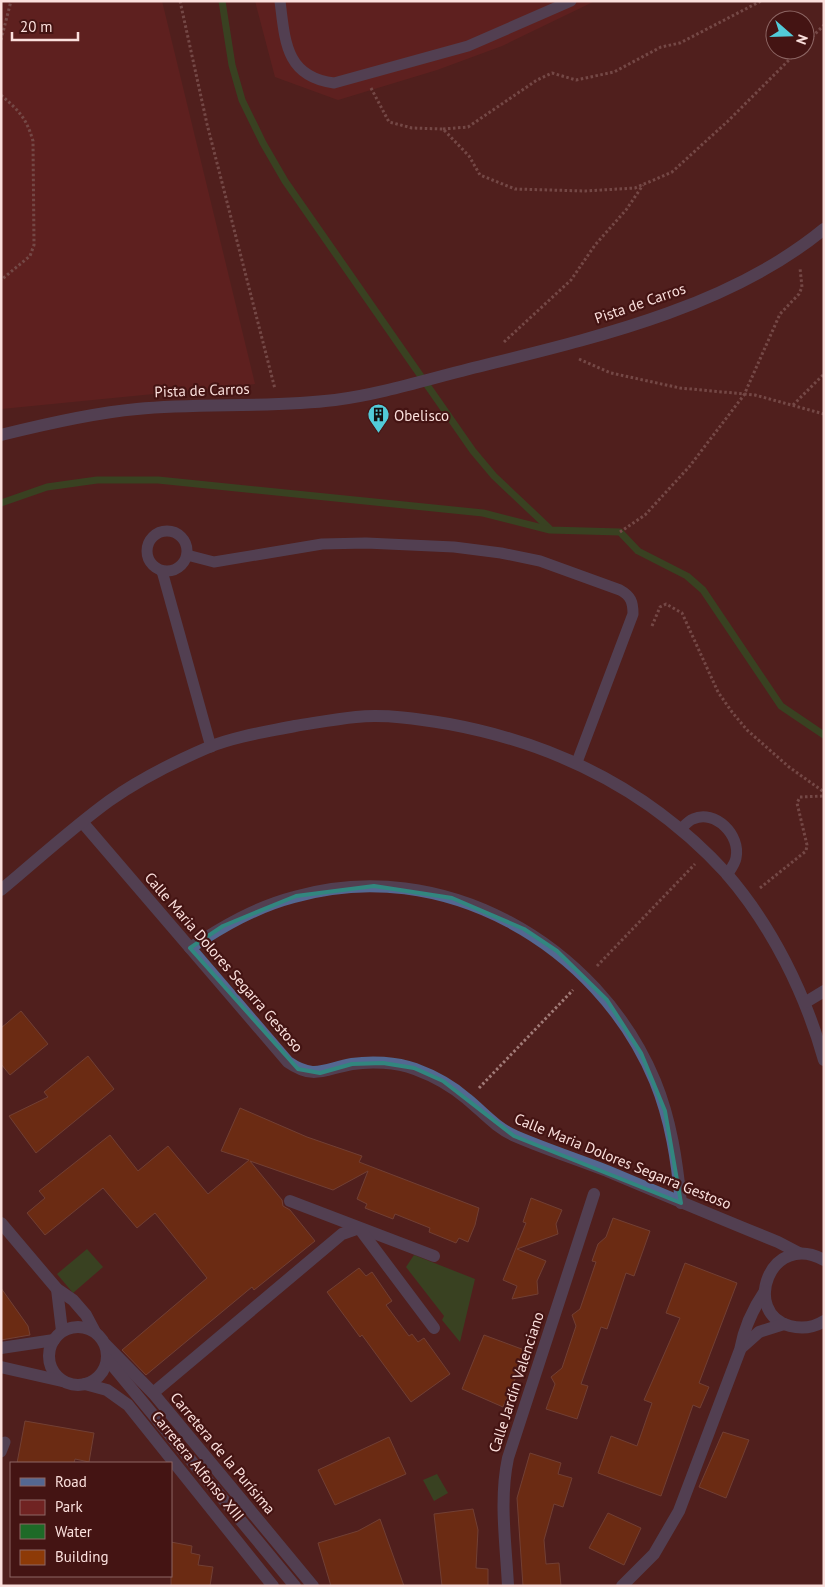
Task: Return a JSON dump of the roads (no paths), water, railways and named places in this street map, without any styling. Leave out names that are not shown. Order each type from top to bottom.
[{"type":"street","name":"Pista de Carros","points":[[1,435],[83,417],[135,409],[279,405],[343,399],[405,386],[614,331],[675,310],[744,280],[798,250],[824,229]]},
{"type":"street","points":[[1,890],[108,801],[147,777],[211,747],[243,736],[322,721],[358,717],[434,722],[504,736],[576,762],[637,798],[681,829],[727,875],[746,900],[785,960],[806,1002],[824,1060]]},
{"type":"street","name":"Calle Maria Dolores Segarra Gestoso","points":[[83,822],[288,1062],[298,1069],[308,1073],[352,1064],[383,1063],[414,1068],[443,1081],[497,1126],[514,1136],[778,1242],[799,1253]]},
{"type":"street","points":[[190,948],[223,926],[258,909],[296,896],[334,889],[364,887],[413,890],[452,898],[489,911],[524,929],[556,951],[602,995],[626,1026],[641,1053],[665,1111],[673,1142],[681,1203]]},
{"type":"street","points":[[806,1002],[824,991]]},
{"type":"street","name":"Calle Jardín Valenciano","points":[[508,1586],[503,1499],[504,1477],[508,1458],[594,1194]]},
{"type":"street","points":[[290,1201],[434,1256]]},
{"type":"street","points":[[1,1223],[57,1289],[73,1300],[86,1315],[95,1332],[105,1344],[107,1359],[100,1375],[85,1384],[68,1383],[1,1367]]},
{"type":"street","points":[[358,1228],[434,1328]]},
{"type":"street","points":[[152,1393],[342,1234],[358,1228]]},
{"type":"street","points":[[821,1253],[799,1253],[786,1257],[774,1265],[767,1277],[765,1291],[767,1304],[774,1316],[784,1324],[800,1328],[821,1324]]},
{"type":"street","points":[[57,1289],[58,1336],[49,1356],[54,1372],[68,1383]]},
{"type":"street","points":[[622,1586],[654,1554],[679,1511],[740,1350],[744,1329],[753,1309],[765,1291]]},
{"type":"street","points":[[740,1350],[759,1332],[784,1324]]},
{"type":"street","points":[[1,1348],[58,1336],[79,1327],[95,1332]]},
{"type":"street","name":"Carretera de la Purísima","points":[[105,1344],[152,1393],[312,1586]]},
{"type":"street","name":"Carretera Alfonso XIII","points":[[107,1359],[295,1586]]},
{"type":"street","name":"Carretera Alfonso XIII","points":[[85,1384],[107,1390],[128,1405],[273,1586]]},
{"type":"lane","points":[[280,1],[287,48],[294,62],[304,73],[319,81],[334,83],[468,46],[571,1]]},
{"type":"lane","points":[[172,530],[180,534],[188,547],[187,555],[178,568],[162,571],[155,567],[147,553],[147,545],[157,533],[172,530]]},
{"type":"lane","points":[[187,555],[214,562],[322,544],[366,542],[454,547],[501,553],[540,561],[620,590],[629,595],[633,603],[633,614],[576,762]]},
{"type":"lane","points":[[162,571],[211,747]]},
{"type":"lane","points":[[681,829],[691,820],[702,817],[724,824],[732,834],[737,848],[736,859],[727,875]]},
{"type":"water","points":[[87,1249],[103,1267],[73,1293],[57,1274]]},
{"type":"water","points":[[414,1255],[475,1279],[460,1342],[442,1320],[444,1316],[406,1267]]},
{"type":"water","points":[[437,1474],[448,1493],[434,1501],[423,1480]]},
{"type":"waterway","points":[[222,1],[232,65],[242,100],[263,143],[285,181],[473,451],[494,476],[549,528]]},
{"type":"waterway","points":[[1,503],[47,487],[97,480],[158,480],[483,513],[550,530],[620,532],[638,551],[687,576],[703,590],[781,706],[824,735]]},
{"type":"place","name":"Obelisco","points":[[378,434]]}]
